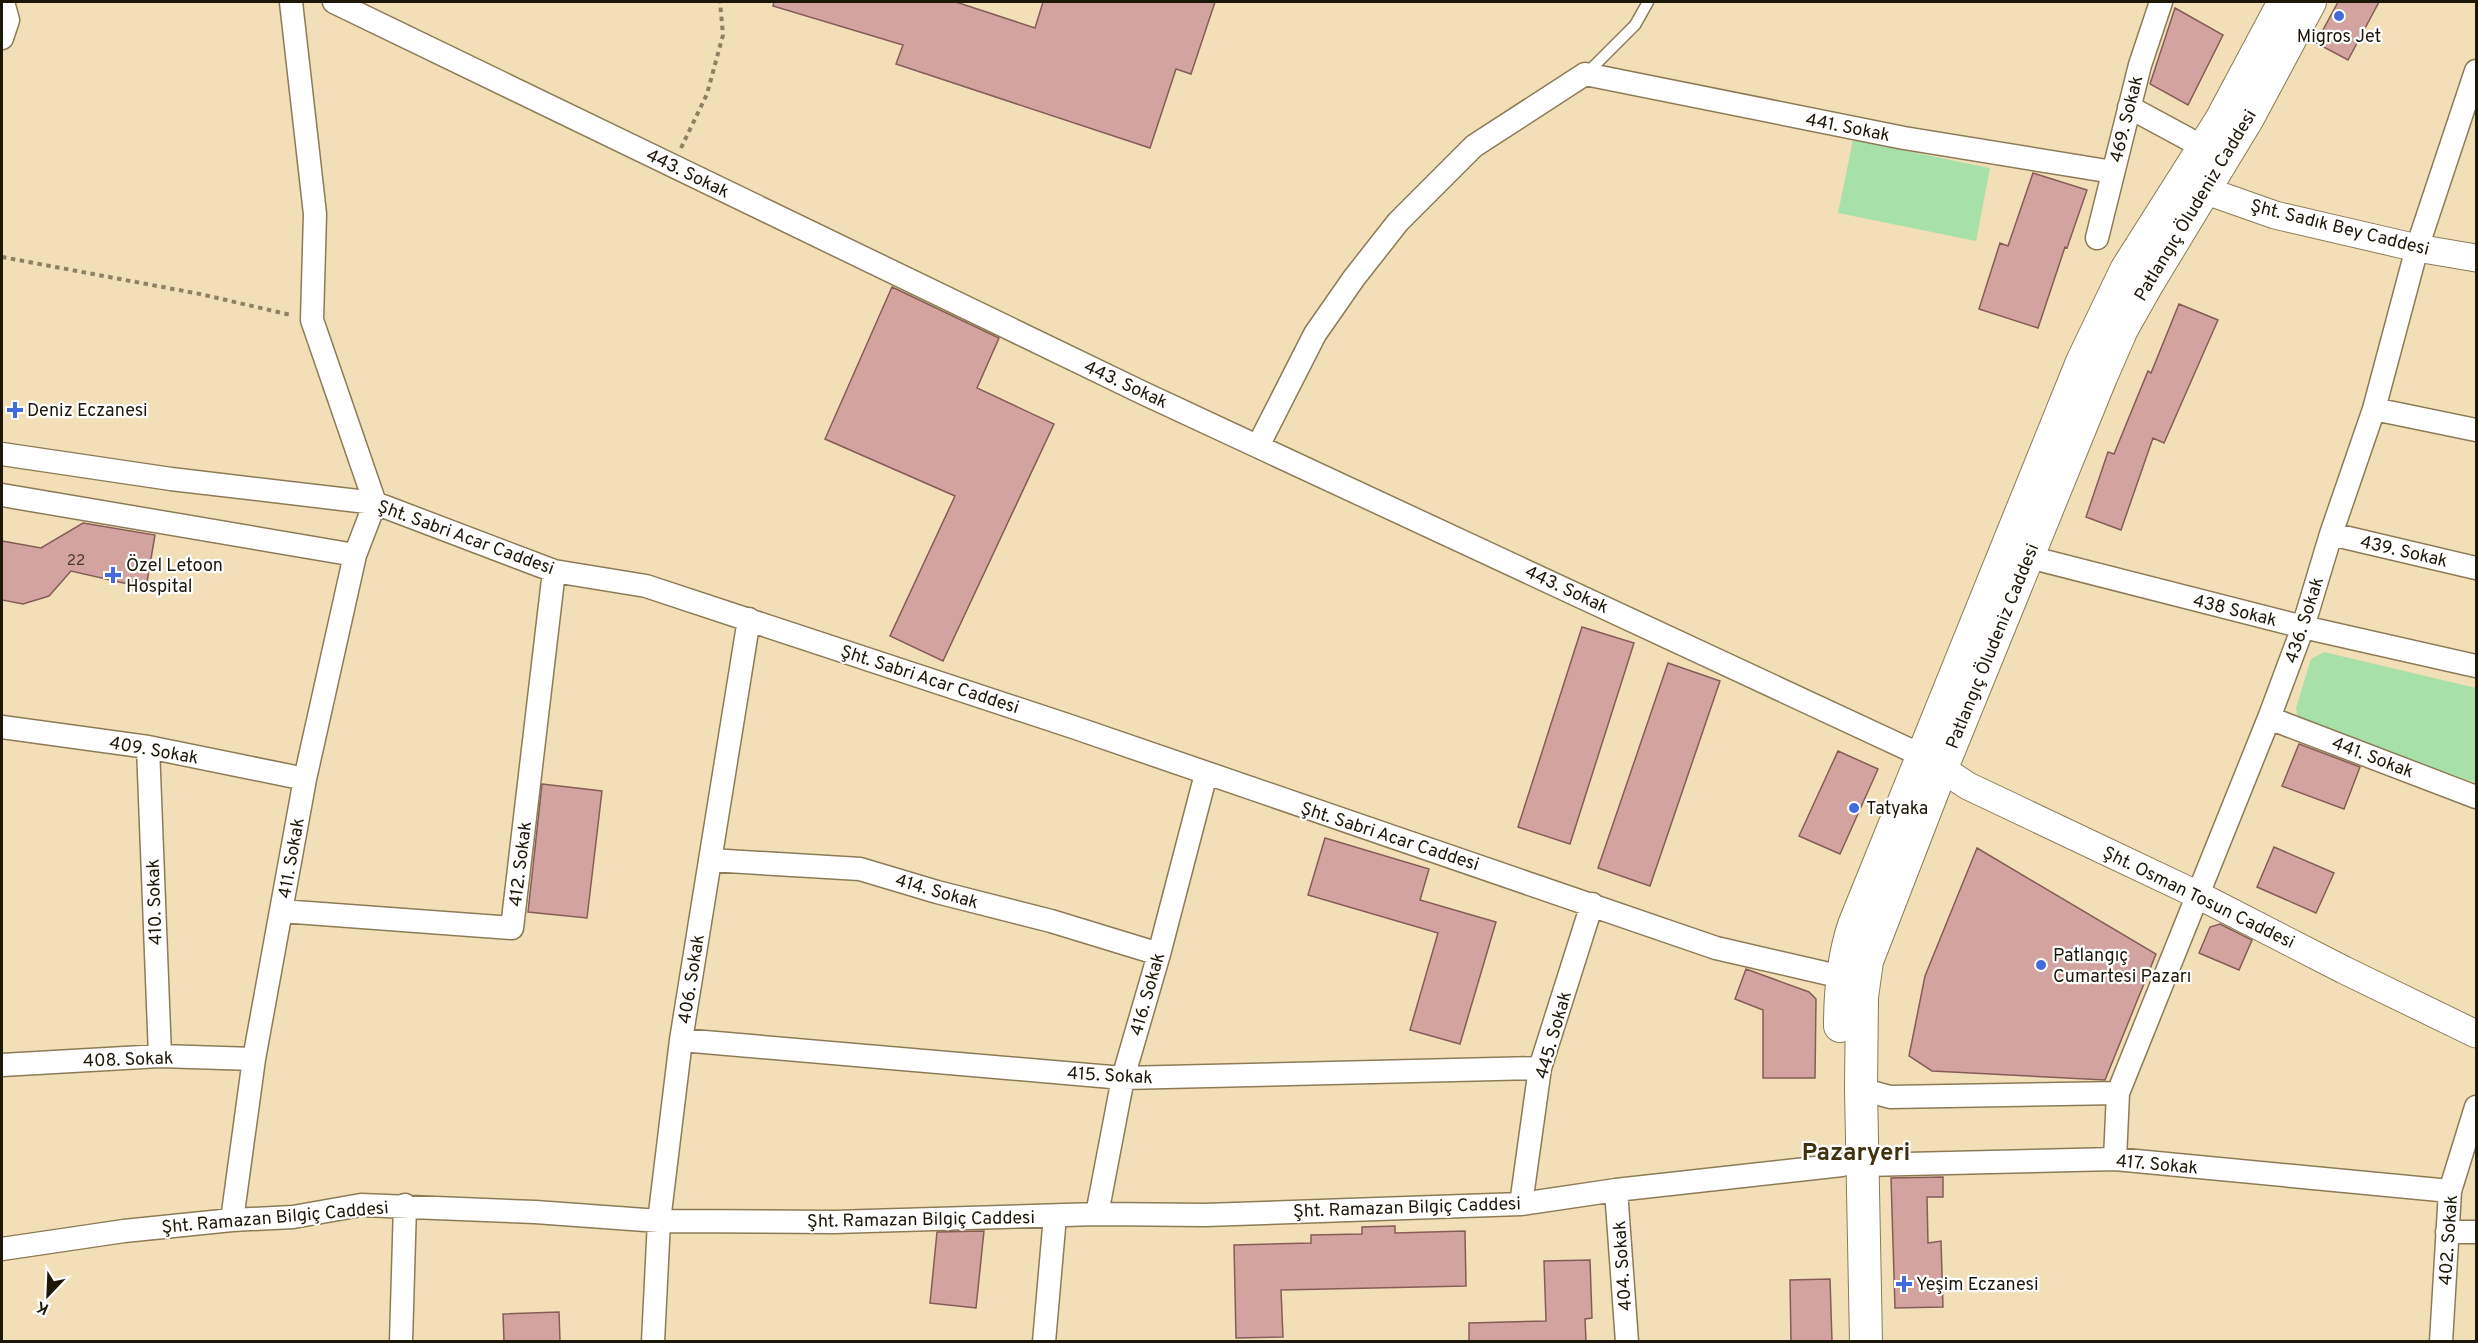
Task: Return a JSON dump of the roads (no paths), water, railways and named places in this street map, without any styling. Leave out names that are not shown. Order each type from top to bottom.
[{"type":"main road","name":"Patlangıç Öludeniz Caddesi","points":[[1845,1341],[1853,1165],[1861,1089],[1862,997],[1867,961],[1932,763],[2082,362],[2126,270],[2221,120],[2284,2]]},
{"type":"main road","name":"Patlangıç Öludeniz Caddesi","points":[[1866,1341],[1840,1020],[1842,977],[1854,925],[2029,557],[2096,387],[2122,329],[2248,118],[2310,2]]},
{"type":"street","points":[[2,38],[8,20],[3,2]]},
{"type":"street","points":[[291,2],[315,214],[312,320],[375,503]]},
{"type":"street","name":"443. Sokak","points":[[334,2],[1143,393],[1932,763]]},
{"type":"street","name":"469. Sokak","points":[[2097,238],[2128,107],[2161,2]]},
{"type":"street","points":[[1258,446],[1316,334],[1354,278],[1398,222],[1474,146],[1585,74]]},
{"type":"street","name":"441. Sokak","points":[[1585,74],[1904,138],[2113,172]]},
{"type":"street","name":"436. Sokak","points":[[2115,1159],[2118,1093],[2270,718],[2374,409],[2417,248],[2476,75]]},
{"type":"street","points":[[2128,107],[2204,147]]},
{"type":"street","name":"Şht. Sadık Bey Caddesi","points":[[2204,190],[2275,215],[2417,248],[2476,258]]},
{"type":"street","points":[[2374,409],[2476,430]]},
{"type":"street","name":"Şht. Sabri Acar Caddesi","points":[[2,454],[171,479],[375,503],[554,571],[646,586],[749,619],[1073,727],[1716,948],[1842,977]]},
{"type":"street","points":[[2,495],[231,532],[355,555]]},
{"type":"street","name":"411. Sokak","points":[[232,1220],[254,1059],[305,779],[355,555],[375,503]]},
{"type":"street","name":"439. Sokak","points":[[2331,534],[2476,568]]},
{"type":"street","name":"438 Sokak","points":[[2029,557],[2302,627],[2476,666]]},
{"type":"street","name":"412. Sokak","points":[[281,911],[512,928],[554,571]]},
{"type":"street","name":"406. Sokak","points":[[653,1341],[659,1221],[681,1040],[749,619]]},
{"type":"street","name":"441. Sokak","points":[[2270,718],[2476,797]]},
{"type":"street","name":"409. Sokak","points":[[2,727],[148,747],[305,779]]},
{"type":"street","name":"410. Sokak","points":[[148,747],[160,1056]]},
{"type":"street","name":"Şht. Osman Tosun Caddesi","points":[[1932,763],[1968,786],[2198,895],[2343,970],[2476,1034]]},
{"type":"street","name":"416. Sokak","points":[[1097,1214],[1123,1078],[1159,954],[1206,774]]},
{"type":"street","name":"414. Sokak","points":[[710,860],[860,868],[937,892],[1051,921],[1159,954]]},
{"type":"street","name":"445. Sokak","points":[[1521,1204],[1540,1068],[1592,904]]},
{"type":"street","name":"415. Sokak","points":[[681,1040],[1123,1078],[1540,1068]]},
{"type":"street","name":"408. Sokak","points":[[2,1065],[160,1056],[254,1059]]},
{"type":"street","points":[[1861,1089],[1890,1097],[2118,1093]]},
{"type":"street","name":"402. Sokak","points":[[2441,1341],[2450,1191],[2476,1107]]},
{"type":"street","name":"417. Sokak","points":[[1853,1165],[2115,1159],[2450,1191]]},
{"type":"street","name":"Şht. Ramazan Bilgiç Caddesi","points":[[2,1249],[124,1231],[232,1220],[293,1217],[361,1205],[405,1205],[659,1221],[834,1222],[1097,1214],[1205,1215],[1521,1204],[1617,1190],[1853,1165]]},
{"type":"street","name":"404. Sokak","points":[[1617,1190],[1627,1341]]},
{"type":"street","points":[[401,1341],[405,1205]]},
{"type":"street","points":[[1044,1341],[1055,1216]]},
{"type":"street","points":[[2447,1232],[2476,1232]]},
{"type":"lane","points":[[1585,74],[1635,25],[1648,2]]},
{"type":"place","name":"Migros Jet","points":[[2339,16]]},
{"type":"place","name":"Deniz Eczanesi","points":[[15,410]]},
{"type":"place","name":"Özel Letoon Hospital","points":[[113,575]]},
{"type":"place","name":"Tatyaka","points":[[1854,808]]},
{"type":"place","name":"Patlangıç Cumartesi Pazarı","points":[[2041,965]]},
{"type":"place","name":"Yeşim Eczanesi","points":[[1904,1284]]},
{"type":"district","name":"Pazaryeri","points":[[1856,1152]]}]
